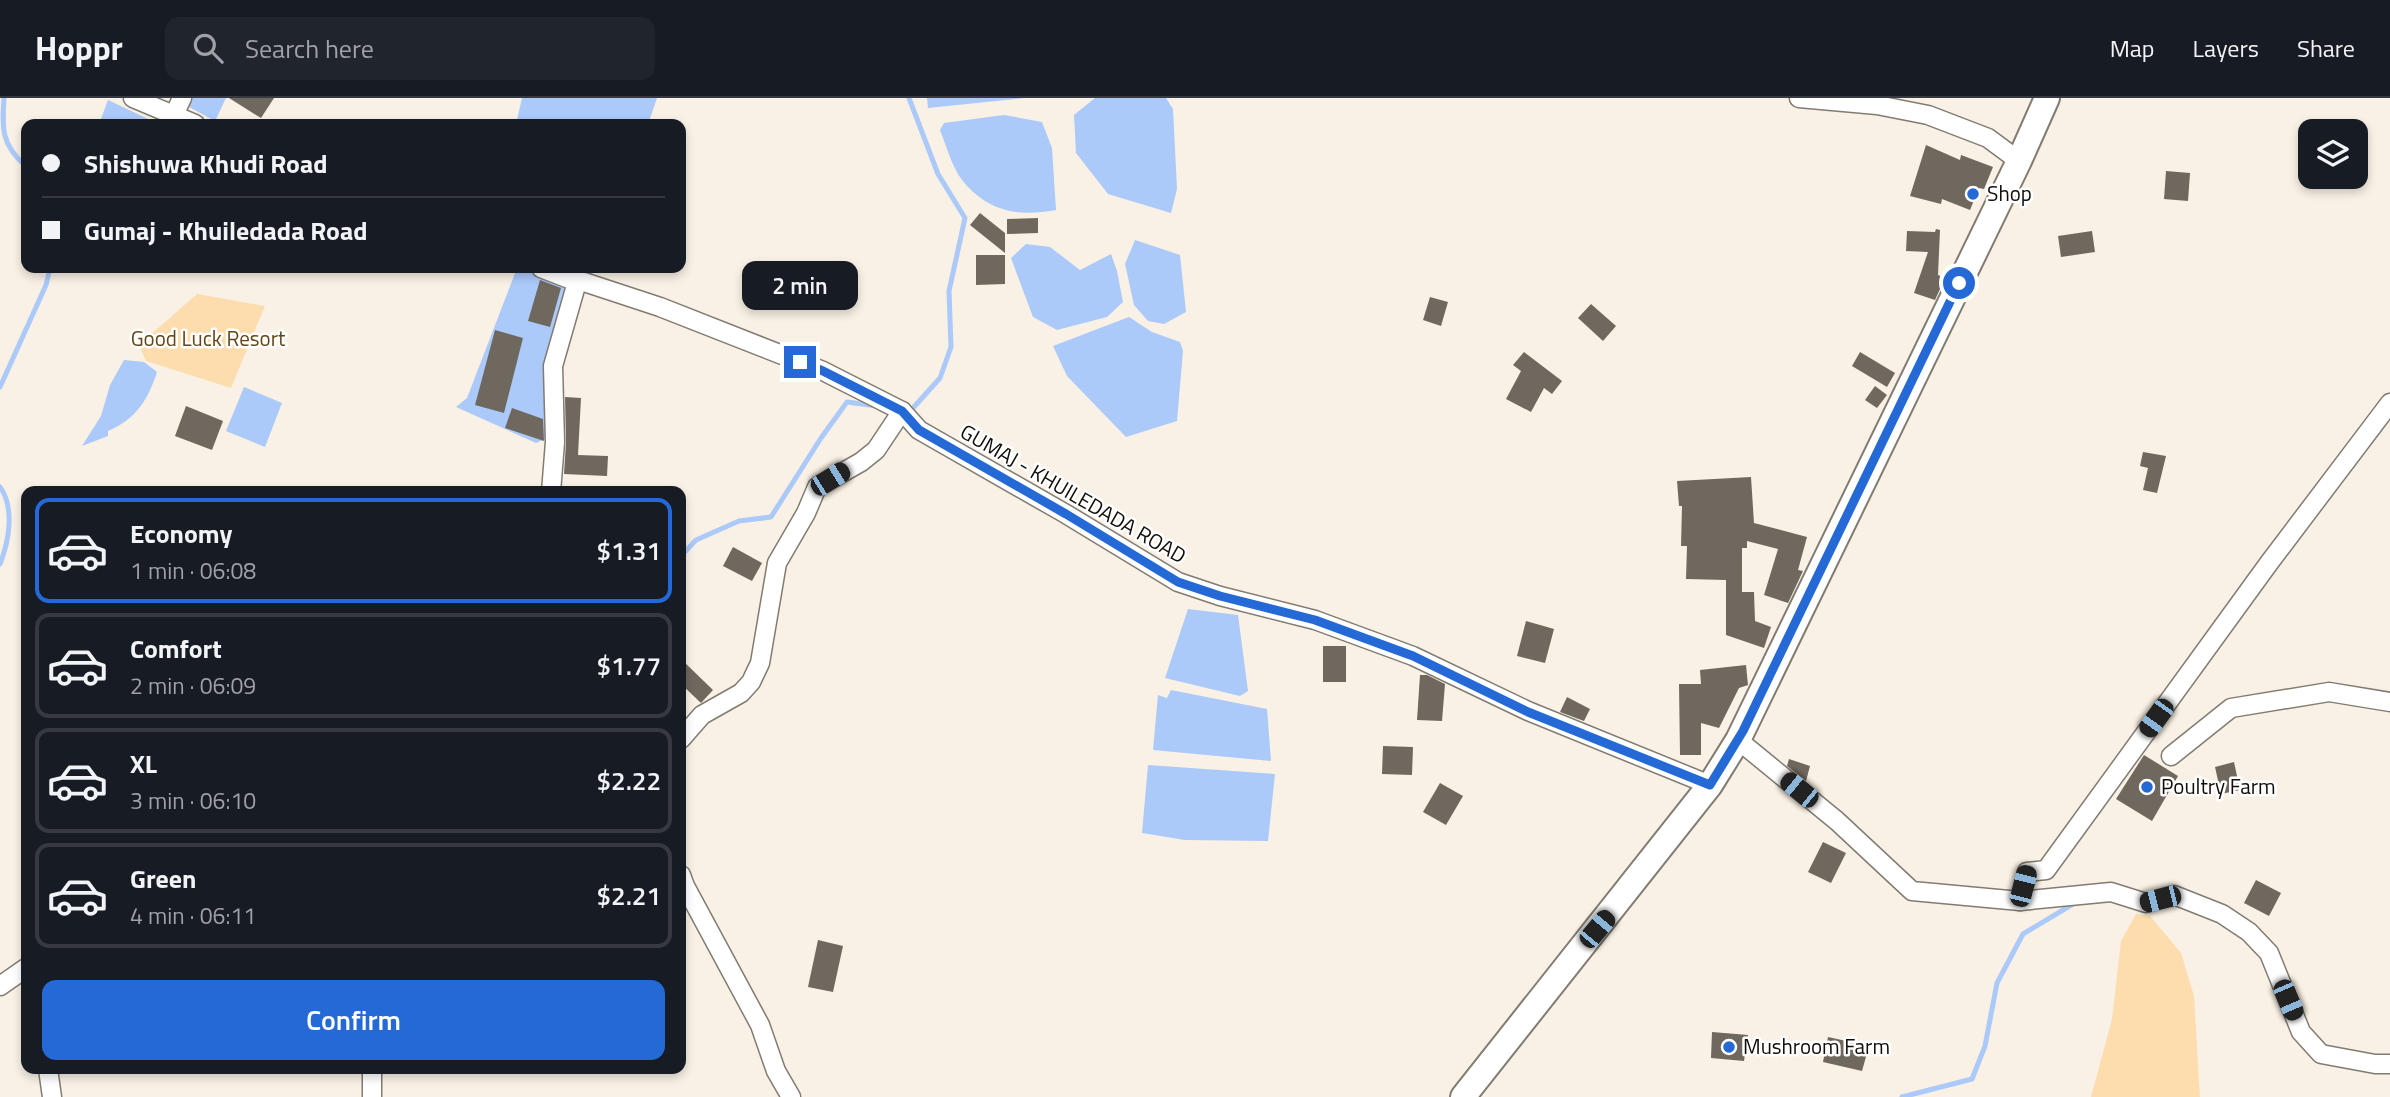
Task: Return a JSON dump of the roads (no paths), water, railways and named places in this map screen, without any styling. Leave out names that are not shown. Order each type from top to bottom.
[{"type":"main road","points":[[1463,1097],[1710,785],[1738,740],[2019,162],[2047,98]]},
{"type":"street","points":[[133,98],[183,119]]},
{"type":"street","points":[[174,115],[182,98]]},
{"type":"street","points":[[1799,98],[1877,105],[1928,115],[1988,138],[2019,162]]},
{"type":"street","name":"GUMAJ - KHUILEDADA ROAD","points":[[554,273],[660,307],[823,371],[902,411],[919,430],[1178,582],[1220,596],[1315,620],[1413,656],[1528,712],[1710,785]]},
{"type":"street","points":[[551,486],[555,442],[553,366],[577,282]]},
{"type":"street","points":[[2020,901],[2027,872],[2046,870],[2261,574],[2390,403]]},
{"type":"street","points":[[686,733],[702,715],[741,693],[751,682],[760,663],[777,563],[806,513],[817,487],[861,462],[876,450],[902,411]]},
{"type":"street","points":[[2171,756],[2231,708],[2329,692],[2390,702]]},
{"type":"street","points":[[1738,740],[1837,821],[1912,891],[2020,901],[2111,892],[2146,903],[2174,895],[2222,914],[2249,932],[2269,953],[2301,1032],[2321,1054],[2375,1064],[2390,1064]]},
{"type":"street","points":[[686,888],[760,1025],[776,1071],[791,1097]]},
{"type":"street","points":[[0,986],[21,971]]},
{"type":"street","points":[[49,1074],[52,1097]]},
{"type":"street","points":[[372,1074],[372,1097]]},
{"type":"water","points":[[191,98],[226,98],[216,119],[189,107]]},
{"type":"water","points":[[522,98],[657,98],[650,119],[517,119]]},
{"type":"water","points":[[927,98],[1025,98],[928,108]]},
{"type":"water","points":[[1095,98],[1166,98],[1173,109],[1177,189],[1171,213],[1108,194],[1076,153],[1074,115]]},
{"type":"water","points":[[108,100],[148,119],[101,119]]},
{"type":"water","points":[[1004,115],[1042,122],[1052,148],[1056,210],[1029,213],[1004,210],[972,191],[955,169],[940,130],[944,123]]},
{"type":"water","points":[[1135,240],[1180,255],[1186,312],[1164,324],[1148,321],[1134,305],[1125,264]]},
{"type":"water","points":[[1026,244],[1050,247],[1080,270],[1111,254],[1123,302],[1107,317],[1057,330],[1033,317],[1011,258]]},
{"type":"water","points":[[515,273],[593,273],[558,344],[556,434],[536,443],[456,407],[467,398]]},
{"type":"water","points":[[1129,317],[1152,332],[1180,342],[1183,351],[1177,421],[1126,437],[1067,376],[1053,346]]},
{"type":"water","points":[[124,360],[144,362],[157,372],[149,391],[140,407],[126,421],[108,431],[108,436],[82,446],[101,416],[110,385]]},
{"type":"water","points":[[244,387],[282,403],[265,447],[226,431]]},
{"type":"water","points":[[1188,609],[1238,615],[1248,691],[1240,696],[1165,678]]},
{"type":"water","points":[[1171,690],[1267,709],[1271,761],[1153,750],[1158,695],[1167,698]]},
{"type":"water","points":[[1148,765],[1275,774],[1268,841],[1185,840],[1142,833]]},
{"type":"waterway","points":[[4,98],[5,135],[12,151],[21,161]]},
{"type":"waterway","points":[[909,98],[938,174],[965,218],[949,291],[951,347],[940,378],[913,408]]},
{"type":"waterway","points":[[0,387],[46,285],[49,273]]},
{"type":"waterway","points":[[686,551],[696,540],[739,521],[771,517],[847,402],[877,406]]},
{"type":"waterway","points":[[0,487],[5,495],[9,515],[6,545],[0,564]]},
{"type":"waterway","points":[[1902,1097],[1972,1079],[1985,1046],[1997,983],[2023,934],[2078,901]]},
{"type":"place","name":"Shop","points":[[1973,194]]},
{"type":"place","name":"Poultry Farm","points":[[2147,787]]},
{"type":"place","name":"Mushroom Farm","points":[[1729,1047]]},
{"type":"park label","name":"Good Luck Resort","points":[[208,339]]}]
